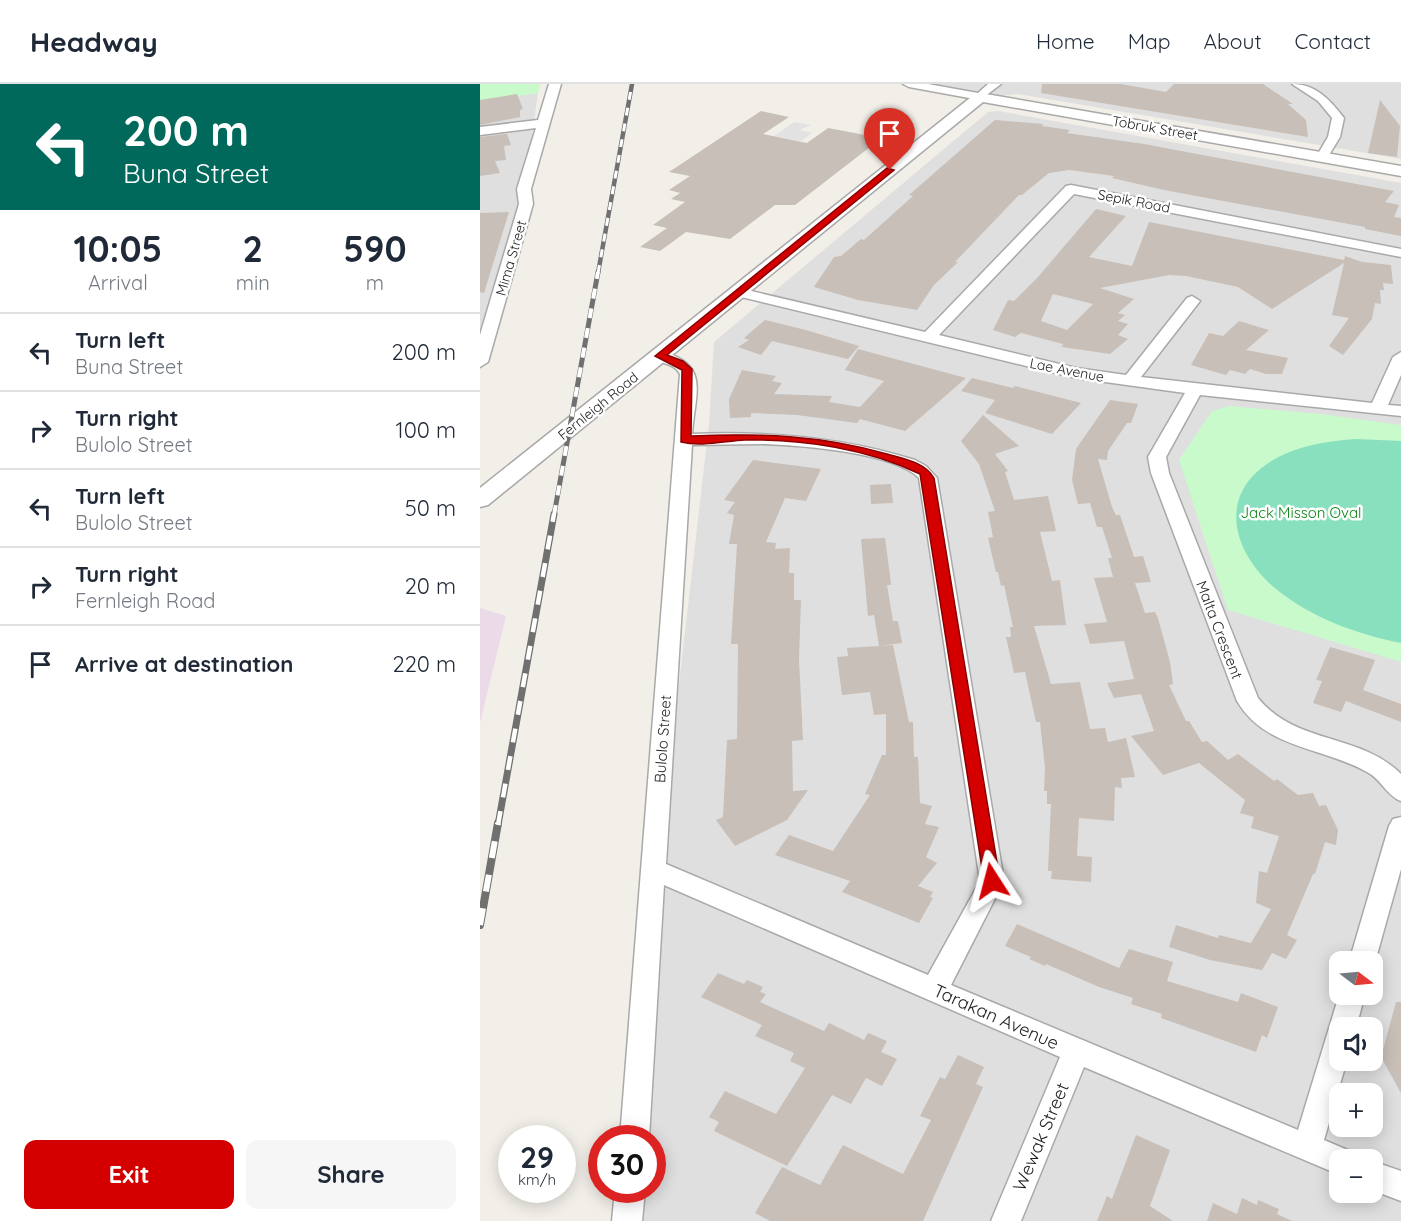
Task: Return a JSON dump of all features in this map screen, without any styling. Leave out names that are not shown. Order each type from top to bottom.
[{"type":"street","name":"Mima Street","points":[[480,362],[526,204],[524,189],[555,84]]},
{"type":"street","name":"Tobruk Street","points":[[909,84],[1401,171]]},
{"type":"street","name":"Fernleigh Road","points":[[480,500],[995,84]]},
{"type":"street","points":[[1298,84],[1322,99],[1338,118],[1334,137],[1322,157]]},
{"type":"street","points":[[480,131],[544,123]]},
{"type":"street","name":"Sepik Road","points":[[927,339],[1071,189],[1401,253]]},
{"type":"street","name":"Lae Avenue","points":[[738,292],[1076,373],[1195,390],[1401,411]]},
{"type":"street","points":[[1129,382],[1192,301]]},
{"type":"street","name":"Bulolo Street","points":[[635,1125],[685,440],[687,369],[679,363],[660,356]]},
{"type":"street","points":[[1378,408],[1401,357]]},
{"type":"street","name":"Malta Crescent","points":[[1195,390],[1157,457],[1160,473],[1248,701],[1259,716],[1289,735],[1379,767],[1397,783],[1401,792]]},
{"type":"street","points":[[685,440],[747,437],[811,440],[839,445],[920,468],[928,478],[992,881],[935,989]]},
{"type":"street","points":[[1365,951],[1401,826]]},
{"type":"street","name":"Tarakan Avenue","points":[[654,870],[935,989],[1076,1052],[1329,1157]]},
{"type":"street","name":"Wewak Street","points":[[1006,1221],[1076,1052]]},
{"type":"street","points":[[1307,1148],[1330,1071]]},
{"type":"street","points":[[1383,1179],[1401,1186]]},
{"type":"street","points":[[627,1221],[629,1203]]},
{"type":"shaded area","points":[[920,84],[1401,84],[1401,159],[1018,94],[983,97]]},
{"type":"shaded area","points":[[538,93],[521,211],[480,337],[480,101]]},
{"type":"shaded area","points":[[998,111],[1401,183],[1401,1221],[633,1221],[634,1203],[666,1203],[666,1125],[640,1125],[658,866],[709,424],[714,342],[988,112]]},
{"type":"shaded area","points":[[794,122],[811,125],[799,130],[812,133],[801,141],[774,136]]},
{"type":"shaded area","points":[[480,608],[506,616],[480,723]]},
{"type":"green space","points":[[480,84],[540,84],[538,93],[480,101]]},
{"type":"green space","name":"Jack Misson Oval","points":[[1230,406],[1321,414],[1401,425],[1401,662],[1228,610],[1179,460],[1212,411]]},
{"type":"green space","points":[[1356,439],[1401,441],[1401,643],[1335,624],[1290,599],[1259,572],[1239,536],[1236,517],[1239,499],[1248,482],[1263,467],[1285,454],[1302,448]]},
{"type":"building","points":[[1042,84],[1121,84],[1166,92],[1174,84],[1263,84],[1293,104],[1288,104],[1306,120],[1308,137],[1041,93]]},
{"type":"building","points":[[517,94],[523,109],[520,110],[520,117],[480,125],[480,100]]},
{"type":"building","points":[[1380,100],[1400,126],[1397,157],[1368,153]]},
{"type":"building","points":[[761,111],[789,117],[763,134],[807,143],[828,128],[876,137],[867,146],[870,147],[795,205],[775,205],[730,239],[686,232],[660,251],[640,247],[667,228],[653,225],[685,202],[671,199],[680,193],[669,190],[690,176],[669,172]]},
{"type":"building","points":[[995,120],[1043,124],[1042,126],[1070,130],[1067,133],[1144,144],[1394,191],[1385,202],[1399,205],[1394,217],[1401,218],[1401,236],[1365,229],[1365,227],[1164,190],[1112,178],[1114,176],[1069,170],[1049,173],[1019,195],[934,285],[917,310],[858,300],[814,287],[834,257],[841,256],[861,239],[864,240],[913,196],[909,195]]},
{"type":"building","points":[[507,134],[511,145],[504,146],[506,160],[495,161],[500,173],[480,176],[480,137]]},
{"type":"building","points":[[1096,209],[1126,216],[1089,257],[1132,266],[1149,222],[1344,260],[1345,256],[1362,262],[1391,265],[1393,284],[1383,283],[1384,290],[1380,290],[1381,304],[1375,303],[1372,319],[1343,355],[1329,346],[1349,318],[1332,315],[1344,263],[1272,309],[1238,287],[1186,276],[1169,275],[1100,288],[1134,299],[1118,313],[1125,315],[1118,321],[1128,324],[1118,335],[1128,339],[1110,354],[1062,347],[1063,344],[1021,333],[1015,337],[993,330],[1008,300],[1014,301],[1038,277]],"holes":[[[1053,294],[1093,304],[1067,330],[1041,321]]]},
{"type":"building","points":[[509,212],[484,293],[480,292],[480,213]]},
{"type":"building","points":[[765,320],[859,346],[848,359],[772,341],[761,355],[738,347],[749,340],[744,338]]},
{"type":"building","points":[[1239,321],[1269,330],[1246,350],[1288,358],[1282,374],[1266,374],[1250,369],[1245,374],[1230,370],[1226,375],[1191,365],[1209,333],[1223,336]]},
{"type":"building","points":[[858,349],[966,378],[905,431],[860,419],[857,423],[797,415],[751,413],[751,417],[730,418],[729,399],[742,370],[776,376],[772,381],[782,383],[774,394],[832,396],[829,402],[860,407],[884,381],[845,370]]},
{"type":"building","points":[[972,378],[1013,388],[1015,386],[1081,403],[1052,434],[985,413],[995,400],[961,391]]},
{"type":"building","points":[[1110,400],[1138,404],[1131,423],[1127,423],[1108,451],[1107,460],[1098,459],[1112,507],[1116,515],[1120,515],[1134,557],[1143,556],[1151,582],[1135,583],[1145,613],[1155,612],[1158,618],[1170,662],[1173,684],[1169,685],[1186,721],[1189,721],[1202,742],[1207,741],[1228,760],[1238,754],[1274,781],[1277,779],[1298,795],[1313,793],[1319,806],[1326,805],[1338,830],[1336,845],[1325,842],[1315,874],[1313,874],[1287,935],[1297,940],[1286,959],[1272,953],[1262,970],[1210,960],[1169,947],[1176,925],[1218,938],[1219,935],[1251,943],[1271,909],[1256,903],[1259,871],[1267,873],[1279,836],[1251,828],[1254,817],[1240,813],[1245,800],[1199,763],[1163,775],[1131,736],[1154,731],[1141,694],[1114,698],[1107,683],[1134,679],[1124,641],[1090,644],[1084,624],[1107,622],[1094,578],[1113,577],[1108,558],[1112,558],[1102,527],[1097,527],[1090,503],[1078,504],[1072,480],[1076,449]]},
{"type":"building","points":[[983,415],[1019,446],[995,454],[1008,471],[1005,472],[1014,500],[1048,496],[1056,531],[1040,532],[1052,581],[1060,580],[1066,625],[1034,626],[1051,684],[1080,682],[1090,729],[1105,728],[1108,742],[1126,738],[1135,777],[1121,778],[1122,788],[1115,787],[1114,821],[1079,818],[1077,856],[1092,857],[1091,882],[1051,879],[1052,871],[1048,871],[1051,804],[1047,804],[1047,791],[1044,791],[1045,768],[1040,722],[1036,722],[1025,672],[1014,673],[1006,637],[1011,637],[1010,627],[1013,627],[1004,585],[1001,586],[998,572],[996,572],[988,538],[993,537],[988,512],[995,511],[979,464],[961,441]]},
{"type":"building","points":[[753,460],[821,469],[806,501],[785,498],[766,542],[776,543],[775,549],[790,548],[789,573],[794,573],[794,600],[801,600],[799,659],[803,740],[792,741],[793,791],[808,790],[787,820],[735,846],[716,820],[723,817],[727,740],[737,739],[738,644],[731,644],[737,544],[729,544],[734,515],[727,513],[735,502],[724,500]]},
{"type":"building","points":[[891,484],[893,503],[871,504],[870,485]]},
{"type":"building","points":[[885,538],[891,585],[887,585],[893,621],[898,621],[902,643],[879,646],[874,615],[868,616],[861,539]]},
{"type":"building","points":[[893,645],[909,722],[913,722],[914,757],[918,757],[920,803],[932,806],[925,824],[939,827],[926,857],[937,863],[918,886],[933,892],[930,897],[933,898],[919,923],[842,892],[850,881],[775,855],[789,835],[833,851],[870,795],[865,794],[882,755],[886,755],[886,714],[874,715],[870,692],[842,695],[837,657],[848,656],[847,648]]},
{"type":"building","points":[[1330,647],[1375,660],[1363,690],[1401,704],[1401,722],[1346,701],[1341,712],[1313,703],[1322,681],[1316,680]]},
{"type":"building","points":[[1017,924],[1119,968],[1129,949],[1173,962],[1167,981],[1238,1002],[1241,993],[1278,1007],[1267,1038],[1262,1035],[1256,1052],[1161,1018],[1162,1014],[1131,1004],[1133,998],[1029,959],[1031,957],[1005,946]]},
{"type":"building","points":[[718,973],[744,984],[747,980],[763,987],[760,992],[766,994],[760,1002],[824,1031],[829,1023],[864,1040],[868,1033],[887,1041],[881,1052],[897,1059],[882,1086],[866,1078],[851,1104],[832,1095],[787,1166],[714,1131],[719,1122],[709,1117],[725,1091],[776,1114],[805,1068],[790,1061],[794,1053],[755,1036],[762,1025],[701,997]]},
{"type":"building","points":[[1396,1002],[1401,1002],[1401,1093],[1383,1061],[1383,1050]]},
{"type":"building","points":[[958,1055],[984,1067],[976,1084],[983,1087],[923,1221],[770,1221],[755,1213],[782,1167],[820,1185],[843,1145],[903,1174],[931,1120],[920,1116],[940,1077],[945,1079]]},
{"type":"building","points":[[1136,1135],[1170,1150],[1150,1206],[1173,1221],[1097,1221],[1107,1196],[1112,1199]]},
{"type":"building","points":[[1242,1198],[1257,1205],[1258,1200],[1279,1209],[1277,1214],[1292,1221],[1207,1221],[1213,1203],[1237,1214]]},
{"type":"railway","points":[[598,273],[632,84]]},
{"type":"railway","points":[[554,515],[598,272]]},
{"type":"railway","points":[[498,825],[554,514]]},
{"type":"railway","points":[[480,925],[498,823]]},
{"type":"route","points":[[890,170],[660,356],[679,363],[687,369],[685,440],[747,437],[811,440],[864,451],[920,468],[925,472],[928,478],[992,881]]}]
